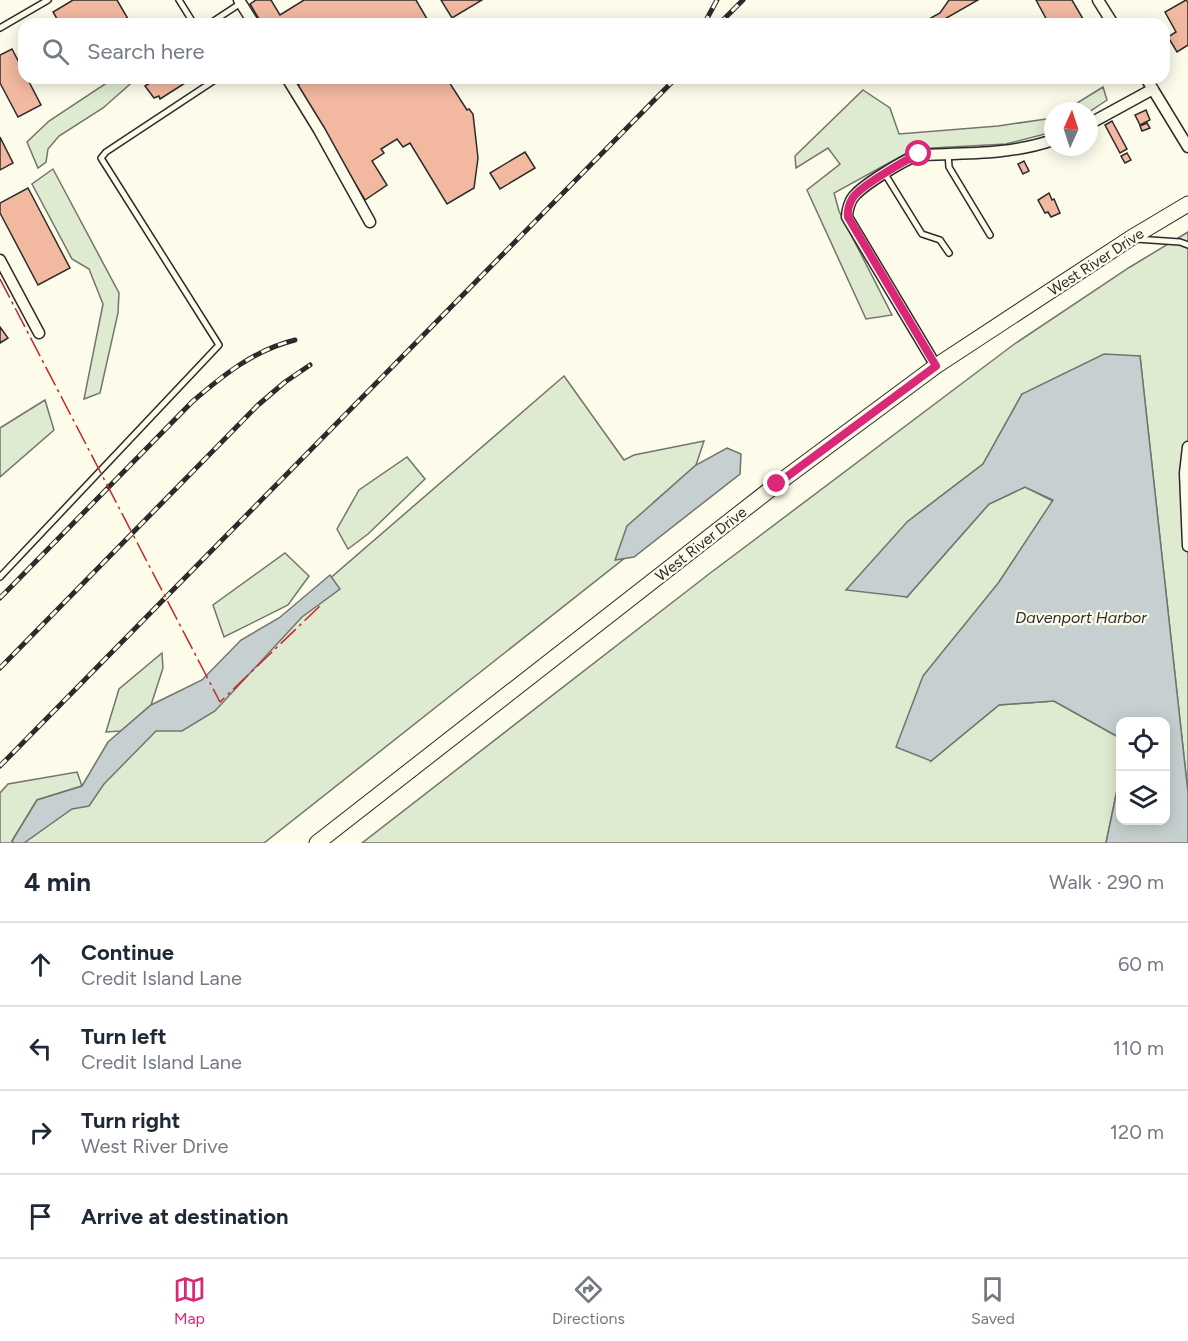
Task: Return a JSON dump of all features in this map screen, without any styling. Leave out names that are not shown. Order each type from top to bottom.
[{"type":"main road","name":"West River Drive","points":[[317,843],[777,484],[936,366],[1131,238],[1188,204]]},
{"type":"street","points":[[1098,0],[1109,18]]},
{"type":"street","points":[[240,2],[250,18]]},
{"type":"street","points":[[291,84],[370,222]]},
{"type":"street","points":[[1150,84],[1188,146]]},
{"type":"street","points":[[1098,119],[1153,89]]},
{"type":"street","points":[[936,366],[848,217],[847,211],[854,196],[919,154],[1008,151],[1044,143]]},
{"type":"street","points":[[0,260],[39,333]]},
{"type":"street","points":[[1188,447],[1185,473],[1188,546]]},
{"type":"lane","points":[[0,28],[48,0]]},
{"type":"lane","points":[[179,0],[190,18]]},
{"type":"lane","points":[[217,18],[240,2]]},
{"type":"lane","points":[[0,577],[219,345],[101,158],[106,152],[209,84]]},
{"type":"lane","points":[[948,153],[949,167],[990,235]]},
{"type":"lane","points":[[885,174],[922,234],[940,240],[949,253]]},
{"type":"lane","points":[[1131,238],[1180,242],[1188,245]]},
{"type":"green space","points":[[105,84],[130,84],[103,108],[59,136],[48,149],[46,162],[38,168],[27,142],[49,121]]},
{"type":"green space","points":[[1103,87],[1107,100],[1098,106],[1098,102],[1079,102]]},
{"type":"green space","points":[[863,90],[890,108],[899,134],[998,126],[1044,119],[1044,134],[1006,144],[914,149],[834,193],[839,211],[892,315],[866,319],[807,190],[840,164],[828,148],[796,168],[795,156]]},
{"type":"green space","points":[[53,169],[119,293],[118,313],[100,393],[84,399],[103,304],[89,269],[72,259],[32,184]]},
{"type":"green space","points":[[1188,232],[1188,793],[1140,356],[1022,394],[983,464],[907,522],[907,597],[989,504],[1025,487],[1053,501],[999,582],[931,761],[999,705],[1054,701],[1116,736],[1116,795],[1106,843],[362,843],[709,574],[1013,345],[1130,267]]},
{"type":"green space","points":[[564,376],[624,460],[634,455],[704,441],[696,465],[654,502],[669,523],[264,843],[24,843]]},
{"type":"green space","points":[[45,400],[54,430],[0,477],[0,428]]},
{"type":"green space","points":[[407,457],[425,479],[368,534],[348,549],[337,529],[359,490]]},
{"type":"green space","points":[[285,553],[309,576],[288,605],[224,637],[213,605]]},
{"type":"green space","points":[[162,653],[163,668],[151,705],[121,731],[106,732],[119,689]]},
{"type":"green space","points":[[77,772],[82,786],[37,800],[12,841],[14,843],[0,843],[0,793],[8,784]]},
{"type":"water","name":"Davenport Harbor","points":[[1104,354],[1140,356],[1188,793],[1188,843],[1106,843],[1116,795],[1116,825],[1170,825],[1170,717],[1116,717],[1116,736],[1054,701],[999,705],[931,761],[896,747],[923,676],[999,582],[1053,500],[1025,487],[989,504],[907,597],[846,590],[907,522],[983,464],[1022,394]]},
{"type":"water","points":[[727,448],[741,454],[740,474],[634,557],[615,560],[627,526],[696,465]]},
{"type":"water","points":[[330,575],[340,589],[302,617],[215,711],[182,731],[156,731],[104,784],[89,806],[72,809],[24,843],[12,841],[37,800],[82,786],[108,742],[151,705],[202,680],[241,640],[279,618]]},
{"type":"building","points":[[73,0],[117,0],[128,18],[56,18],[53,12]]},
{"type":"building","points":[[256,0],[271,0],[280,15],[304,0],[416,0],[426,18],[258,18],[250,4]]},
{"type":"building","points":[[441,0],[482,0],[452,18]]},
{"type":"building","points":[[949,0],[978,0],[946,18],[931,18],[940,13]]},
{"type":"building","points":[[1036,0],[1072,0],[1082,18],[1046,18]]},
{"type":"building","points":[[1186,0],[1188,2],[1188,45],[1177,52],[1170,40],[1170,36],[1176,32],[1165,12]]},
{"type":"building","points":[[12,49],[18,60],[18,84],[30,84],[41,105],[18,117],[0,83],[0,55]]},
{"type":"building","points":[[148,84],[184,84],[160,99],[159,96],[154,98],[145,86]]},
{"type":"building","points":[[450,84],[467,110],[469,109],[473,114],[478,158],[474,188],[447,204],[410,143],[403,147],[397,139],[381,149],[384,153],[372,161],[387,185],[365,200],[297,87],[299,85]]},
{"type":"building","points":[[1146,110],[1150,120],[1140,125],[1135,115]]},
{"type":"building","points":[[1112,121],[1127,149],[1120,153],[1105,125]]},
{"type":"building","points":[[1147,123],[1150,128],[1142,131],[1140,126]]},
{"type":"building","points":[[0,137],[13,163],[0,170]]},
{"type":"building","points":[[525,152],[535,168],[500,189],[490,173]]},
{"type":"building","points":[[1127,153],[1131,160],[1125,163],[1121,156]]},
{"type":"building","points":[[1024,161],[1029,171],[1023,174],[1018,164]]},
{"type":"building","points":[[28,188],[70,268],[38,285],[0,213],[0,203]]},
{"type":"building","points":[[1049,193],[1060,213],[1051,217],[1048,212],[1045,213],[1038,200]]},
{"type":"building","points":[[0,327],[8,338],[0,343]]},
{"type":"railway","points":[[707,18],[717,0]]},
{"type":"railway","points":[[725,18],[743,0]]},
{"type":"railway","points":[[0,766],[670,84]]},
{"type":"railway","points":[[0,598],[192,402],[252,357],[295,340]]},
{"type":"railway","points":[[0,668],[258,405],[310,365]]},
{"type":"power","points":[[0,279],[220,702],[323,603]]},
{"type":"route","points":[[777,484],[936,366],[848,217],[847,211],[854,196],[919,154]]}]
